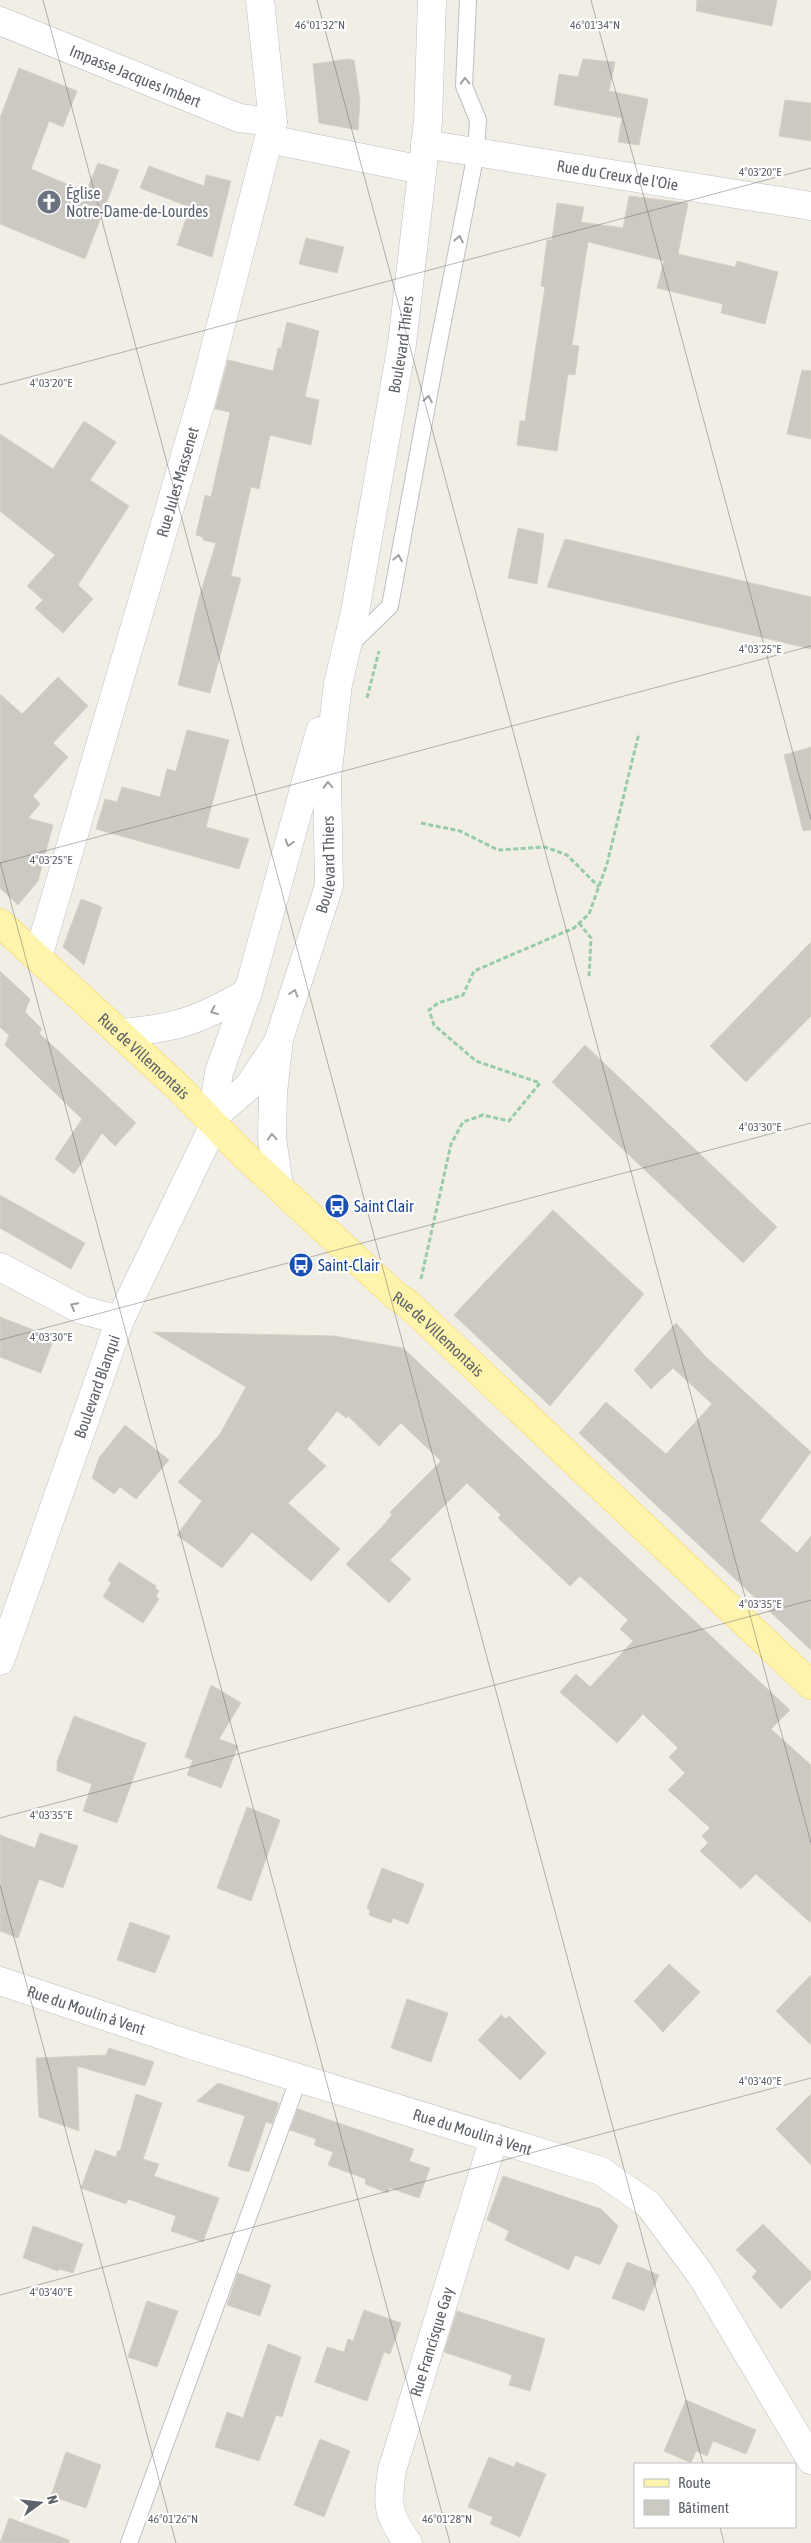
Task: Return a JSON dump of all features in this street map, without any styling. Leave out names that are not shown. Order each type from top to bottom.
[{"type":"main road","name":"Rue de Villemontais","points":[[0,923],[119,1033],[240,1151],[279,1185],[396,1296],[406,1303],[811,1685]]},
{"type":"street","name":"Rue Jules Massenet","points":[[38,957],[204,392],[271,130],[260,0]]},
{"type":"street","name":"Boulevard Thiers","points":[[279,1185],[272,1138],[273,1093],[279,1039],[329,886],[327,777],[338,684],[354,612],[402,344],[428,121],[432,0]]},
{"type":"street","name":"Impasse Jacques Imbert","points":[[0,21],[271,130],[423,157]]},
{"type":"street","name":"Rue du Creux de l'Oie","points":[[423,157],[476,153],[811,206]]},
{"type":"street","name":"Boulevard Thiers","points":[[210,1120],[219,1072],[248,992],[313,750],[338,684]]},
{"type":"street","points":[[119,1033],[160,1030],[190,1022],[248,992]]},
{"type":"street","name":"Boulevard Thiers","points":[[210,1120],[248,1088],[279,1039]]},
{"type":"street","name":"Boulevard Blanqui","points":[[0,1660],[120,1320],[210,1133],[210,1120]]},
{"type":"street","points":[[0,1267],[82,1310],[120,1320]]},
{"type":"street","name":"Rue du Moulin à Vent","points":[[0,1981],[191,2045],[601,2171],[649,2205],[701,2275],[811,2460]]},
{"type":"street","name":"Rue Francisque Gay","points":[[408,2543],[396,2526],[387,2502],[392,2470],[494,2138]]},
{"type":"lane","points":[[346,649],[390,606],[434,362],[476,153],[478,120],[464,86],[468,0]]},
{"type":"lane","points":[[129,2543],[299,2078]]},
{"type":"path","points":[[406,1303],[420,1286],[451,1144],[463,1122],[483,1115],[509,1121],[526,1103],[540,1083],[476,1062],[434,1025],[429,1010],[438,1003],[463,995],[474,971],[574,928],[589,914],[607,864],[639,733]]},
{"type":"path","points":[[421,823],[460,831],[498,850],[545,847],[567,854],[599,887]]},
{"type":"path","points":[[580,923],[592,938],[589,978]]},
{"type":"building","points":[[697,0],[777,0],[772,26],[696,11]]},
{"type":"building","points":[[348,59],[354,60],[360,100],[358,130],[319,123],[313,64]]},
{"type":"building","points":[[583,59],[615,62],[609,91],[648,99],[639,145],[618,142],[622,118],[554,105],[559,74],[578,77]]},
{"type":"building","points":[[19,68],[77,91],[63,127],[49,121],[31,169],[86,192],[98,163],[119,170],[85,259],[0,224],[0,118]]},
{"type":"building","points":[[785,100],[811,103],[811,141],[779,136]]},
{"type":"building","points":[[149,166],[204,186],[206,175],[231,181],[212,257],[177,245],[190,207],[140,188]]},
{"type":"building","points":[[629,196],[688,203],[678,254],[735,267],[737,261],[778,272],[765,324],[721,313],[723,304],[657,288],[664,261],[588,242],[572,345],[579,346],[575,375],[568,374],[557,451],[517,445],[520,421],[525,421],[545,287],[541,286],[547,240],[552,240],[557,203],[584,207],[581,222],[623,228]]},
{"type":"building","points":[[306,238],[344,247],[337,273],[299,264]]},
{"type":"building","points":[[287,322],[319,331],[305,397],[319,400],[311,445],[270,435],[259,489],[251,487],[231,576],[241,578],[210,693],[178,685],[199,598],[216,543],[203,540],[203,537],[196,535],[205,495],[211,497],[230,412],[215,409],[228,360],[273,371],[278,348],[281,348]]},
{"type":"building","points":[[802,370],[811,371],[811,439],[787,434]]},
{"type":"building","points":[[84,421],[116,442],[90,480],[129,506],[78,585],[93,599],[63,633],[35,608],[43,600],[27,586],[55,555],[0,511],[0,434],[53,469]]},
{"type":"building","points":[[518,528],[544,534],[537,584],[508,578]]},
{"type":"building","points":[[565,539],[811,597],[811,649],[547,587]]},
{"type":"building","points":[[58,677],[88,706],[53,743],[68,757],[33,796],[40,804],[28,818],[53,825],[38,881],[18,905],[0,888],[0,694],[22,714]]},
{"type":"building","points":[[187,730],[229,740],[206,827],[249,839],[239,869],[96,829],[105,799],[117,802],[122,787],[160,797],[167,769],[176,771]]},
{"type":"building","points":[[811,747],[811,830],[803,831],[784,755]]},
{"type":"building","points":[[81,899],[102,907],[84,965],[63,947]]},
{"type":"building","points":[[811,942],[811,1016],[746,1082],[710,1046]]},
{"type":"building","points":[[0,971],[30,999],[25,1012],[42,1029],[39,1033],[136,1123],[115,1146],[102,1133],[74,1174],[55,1159],[82,1119],[5,1045],[9,1035],[0,1027]]},
{"type":"building","points":[[585,1045],[777,1227],[743,1263],[552,1082]]},
{"type":"building","points":[[0,1195],[85,1243],[71,1269],[0,1228]]},
{"type":"building","points":[[553,1210],[644,1294],[550,1406],[454,1315]]},
{"type":"building","points":[[0,1317],[54,1338],[41,1373],[0,1357]]},
{"type":"building","points":[[676,1323],[705,1356],[811,1452],[760,1521],[797,1553],[811,1536],[811,1650],[579,1433],[606,1402],[666,1454],[712,1404],[673,1368],[651,1389],[634,1370]]},
{"type":"building","points":[[153,1332],[334,1336],[403,1348],[790,1710],[771,1729],[811,1765],[811,1923],[756,1874],[741,1889],[700,1851],[708,1843],[702,1836],[710,1828],[668,1790],[685,1773],[669,1757],[678,1748],[643,1714],[617,1743],[560,1692],[576,1674],[590,1687],[633,1641],[620,1629],[628,1620],[580,1576],[570,1586],[498,1518],[501,1515],[467,1483],[390,1560],[411,1579],[389,1603],[346,1564],[392,1515],[390,1512],[441,1461],[401,1423],[379,1446],[348,1416],[346,1418],[337,1411],[307,1449],[326,1466],[288,1503],[340,1549],[311,1581],[252,1532],[222,1568],[177,1535],[202,1501],[178,1482],[220,1434],[246,1387]]},
{"type":"building","points":[[125,1425],[169,1460],[136,1499],[120,1487],[114,1494],[92,1478],[99,1458]]},
{"type":"building","points":[[119,1562],[156,1586],[155,1588],[159,1591],[156,1596],[159,1599],[143,1623],[103,1597],[111,1583],[108,1580]]},
{"type":"building","points":[[211,1685],[241,1703],[219,1739],[238,1746],[221,1788],[187,1775],[193,1760],[185,1757]]},
{"type":"building","points":[[74,1716],[146,1743],[117,1823],[83,1811],[92,1784],[57,1771],[57,1762]]},
{"type":"building","points":[[247,1807],[280,1820],[251,1901],[217,1888]]},
{"type":"building","points":[[40,1833],[78,1846],[63,1888],[39,1879],[18,1938],[0,1931],[0,1835],[35,1848]]},
{"type":"building","points":[[382,1868],[424,1884],[408,1924],[393,1918],[391,1923],[369,1915],[370,1910],[367,1908]]},
{"type":"building","points":[[130,1922],[170,1936],[155,1973],[117,1960]]},
{"type":"building","points":[[669,1964],[700,1992],[663,2032],[634,2001]]},
{"type":"building","points":[[811,1975],[811,2045],[776,2011]]},
{"type":"building","points":[[407,1999],[448,2013],[431,2062],[391,2048]]},
{"type":"building","points":[[501,2015],[506,2019],[509,2016],[546,2053],[520,2080],[478,2040]]},
{"type":"building","points":[[109,2048],[154,2062],[145,2086],[77,2066],[79,2131],[39,2117],[36,2058],[106,2055]]},
{"type":"building","points":[[218,2083],[279,2103],[272,2124],[266,2122],[249,2172],[228,2166],[245,2116],[197,2101]]},
{"type":"building","points":[[136,2094],[162,2103],[143,2159],[159,2164],[154,2176],[219,2198],[203,2242],[171,2231],[176,2216],[128,2199],[126,2204],[81,2188],[95,2150],[116,2157],[118,2150],[120,2151]]},
{"type":"building","points":[[811,2094],[811,2165],[776,2129]]},
{"type":"building","points":[[298,2109],[414,2149],[409,2161],[430,2168],[419,2198],[390,2188],[387,2193],[365,2184],[366,2179],[328,2165],[333,2152],[314,2145],[316,2139],[290,2130]]},
{"type":"building","points":[[503,2176],[601,2209],[618,2226],[600,2265],[575,2255],[569,2270],[505,2240],[509,2231],[487,2220]]},
{"type":"building","points":[[763,2224],[811,2272],[811,2279],[781,2309],[752,2277],[757,2271],[736,2250]]},
{"type":"building","points":[[33,2226],[83,2244],[73,2273],[59,2269],[58,2271],[23,2258]]},
{"type":"building","points":[[627,2262],[659,2275],[644,2311],[612,2298]]},
{"type":"building","points":[[238,2273],[271,2285],[260,2316],[227,2305]]},
{"type":"building","points":[[147,2301],[178,2311],[157,2367],[128,2357]]},
{"type":"building","points":[[364,2310],[401,2323],[390,2354],[384,2352],[367,2401],[315,2382],[327,2347],[344,2352],[348,2339],[353,2341]]},
{"type":"building","points":[[457,2311],[545,2339],[530,2391],[509,2385],[512,2375],[444,2352]]},
{"type":"building","points":[[268,2344],[301,2357],[282,2417],[276,2415],[259,2461],[215,2447],[227,2412],[243,2418]]},
{"type":"building","points":[[686,2400],[756,2430],[746,2454],[713,2441],[707,2456],[696,2451],[691,2463],[664,2451]]},
{"type":"building","points":[[320,2439],[350,2451],[324,2517],[294,2505]]},
{"type":"building","points":[[66,2452],[101,2465],[86,2508],[51,2496]]},
{"type":"building","points":[[489,2457],[514,2467],[516,2462],[546,2474],[520,2537],[490,2524],[493,2517],[468,2507]]},
{"type":"building","points":[[9,2518],[69,2540],[69,2543],[0,2543]]},
{"type":"place","name":"Église Notre-Dame-de-Lourdes","points":[[49,202]]},
{"type":"place","name":"Saint Clair","points":[[337,1206]]},
{"type":"place","name":"Saint-Clair","points":[[301,1265]]}]
